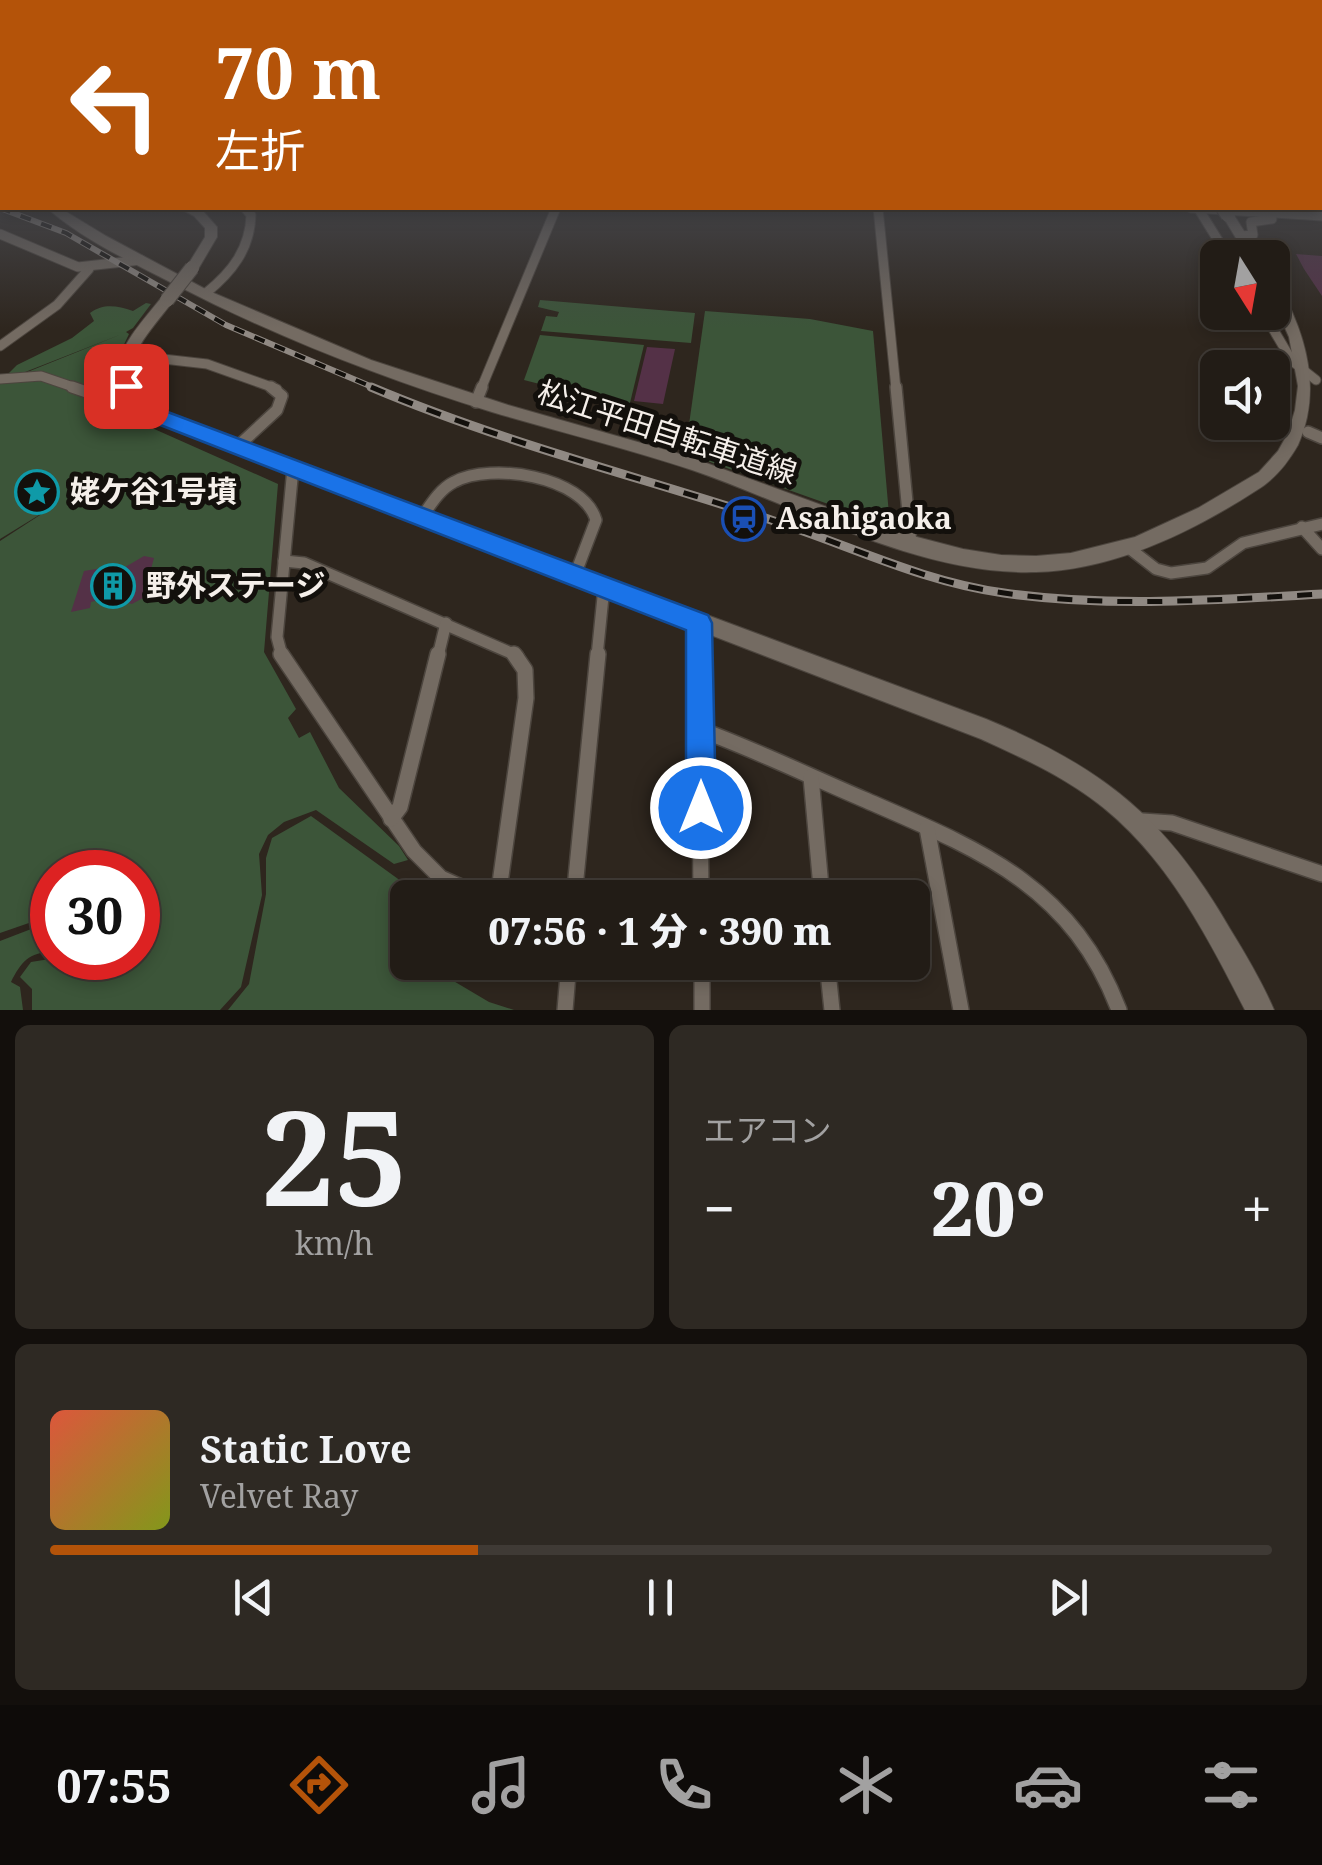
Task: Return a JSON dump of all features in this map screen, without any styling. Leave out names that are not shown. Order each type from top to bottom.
[{"type":"street","points":[[3,235],[89,269],[142,260]]},
{"type":"street","name":"松江平田自転車道線","points":[[99,235],[206,293],[319,345],[476,402],[708,469],[910,544],[1002,564],[1046,563],[1129,548],[1258,482],[1315,436]]},
{"type":"street","points":[[128,394],[124,373],[128,354],[192,268],[210,235]]},
{"type":"street","points":[[206,293],[237,263],[249,235]]},
{"type":"street","points":[[476,402],[545,235]]},
{"type":"street","points":[[881,235],[910,544]]},
{"type":"street","points":[[1244,240],[1241,236],[1251,235]]},
{"type":"street","points":[[0,346],[56,305],[89,269]]},
{"type":"street","points":[[1290,315],[1314,362],[1315,436]]},
{"type":"street","points":[[1274,330],[1292,361],[1316,380]]},
{"type":"street","points":[[128,354],[207,364],[277,389],[282,396],[278,410],[237,447]]},
{"type":"street","points":[[0,379],[40,376],[98,396],[128,394],[157,416],[1024,745],[1084,778],[1142,821],[1168,850],[1208,910],[1260,1010]]},
{"type":"street","points":[[293,468],[277,637],[283,662],[391,818],[445,880]]},
{"type":"street","points":[[422,517],[439,494],[454,481],[469,476],[536,479],[577,492],[588,501],[596,520],[575,576]]},
{"type":"street","points":[[1129,548],[1156,569],[1171,573],[1207,568],[1243,543],[1322,524]]},
{"type":"street","points":[[1302,527],[1322,549]]},
{"type":"street","points":[[284,560],[304,563],[509,648],[525,670],[526,698],[499,880]]},
{"type":"street","points":[[576,880],[604,586]]},
{"type":"street","points":[[391,818],[400,807],[446,623]]},
{"type":"street","points":[[699,623],[702,880]]},
{"type":"street","points":[[701,730],[927,828],[1012,871],[1057,906],[1095,958],[1118,1010]]},
{"type":"street","points":[[811,777],[820,880]]},
{"type":"street","points":[[1142,821],[1172,823],[1322,874]]},
{"type":"street","points":[[927,828],[961,1010]]},
{"type":"street","points":[[565,1010],[568,980]]},
{"type":"street","points":[[702,980],[702,1010]]},
{"type":"street","points":[[830,980],[832,1010]]},
{"type":"green space","points":[[540,300],[695,313],[691,343],[541,331],[546,316],[557,317],[559,312],[538,307]]},
{"type":"green space","points":[[151,304],[126,332],[129,334],[110,374],[125,416],[278,484],[264,652],[296,709],[288,718],[299,738],[310,732],[339,788],[399,846],[408,860],[394,864],[316,810],[284,822],[268,835],[259,854],[262,895],[241,987],[220,1010],[32,1010],[32,989],[20,977],[30,963],[30,980],[160,980],[160,850],[30,850],[30,923],[0,933],[0,541],[57,504],[0,539],[0,383],[122,334],[20,374],[9,373],[17,365],[72,338],[94,321],[90,313],[95,310],[111,306],[133,311]]},
{"type":"green space","points":[[705,311],[810,319],[873,331],[890,526],[685,453]]},
{"type":"green space","points":[[540,335],[644,345],[629,407],[524,380]]},
{"type":"green space","points":[[311,816],[400,880],[390,880],[390,980],[452,980],[489,1002],[514,1010],[228,1010],[249,984],[272,838]]},
{"type":"green space","points":[[30,929],[30,958],[11,982],[20,987],[23,1010],[0,1010],[0,941]]},
{"type":"building","points":[[1296,254],[1322,256],[1322,296],[1304,269]]},
{"type":"building","points":[[647,347],[675,349],[663,404],[634,401]]},
{"type":"building","name":"野外ステージ","points":[[144,556],[154,558],[143,598],[132,604],[110,597],[91,602],[90,608],[71,612],[84,571],[102,568],[98,583]]},
{"type":"railway","points":[[70,235],[226,325],[377,389]]},
{"type":"railway","points":[[371,387],[520,442],[974,588],[1044,598],[1123,601],[1322,594]]},
{"type":"place","name":"姥ケ谷1号墳","points":[[37,492]]},
{"type":"place","name":"Asahigaoka","points":[[744,519]]},
{"type":"place","name":"野外ステージ","points":[[113,586]]},
{"type":"route","points":[[126,386],[136,404],[157,416],[699,623],[701,808]]}]
